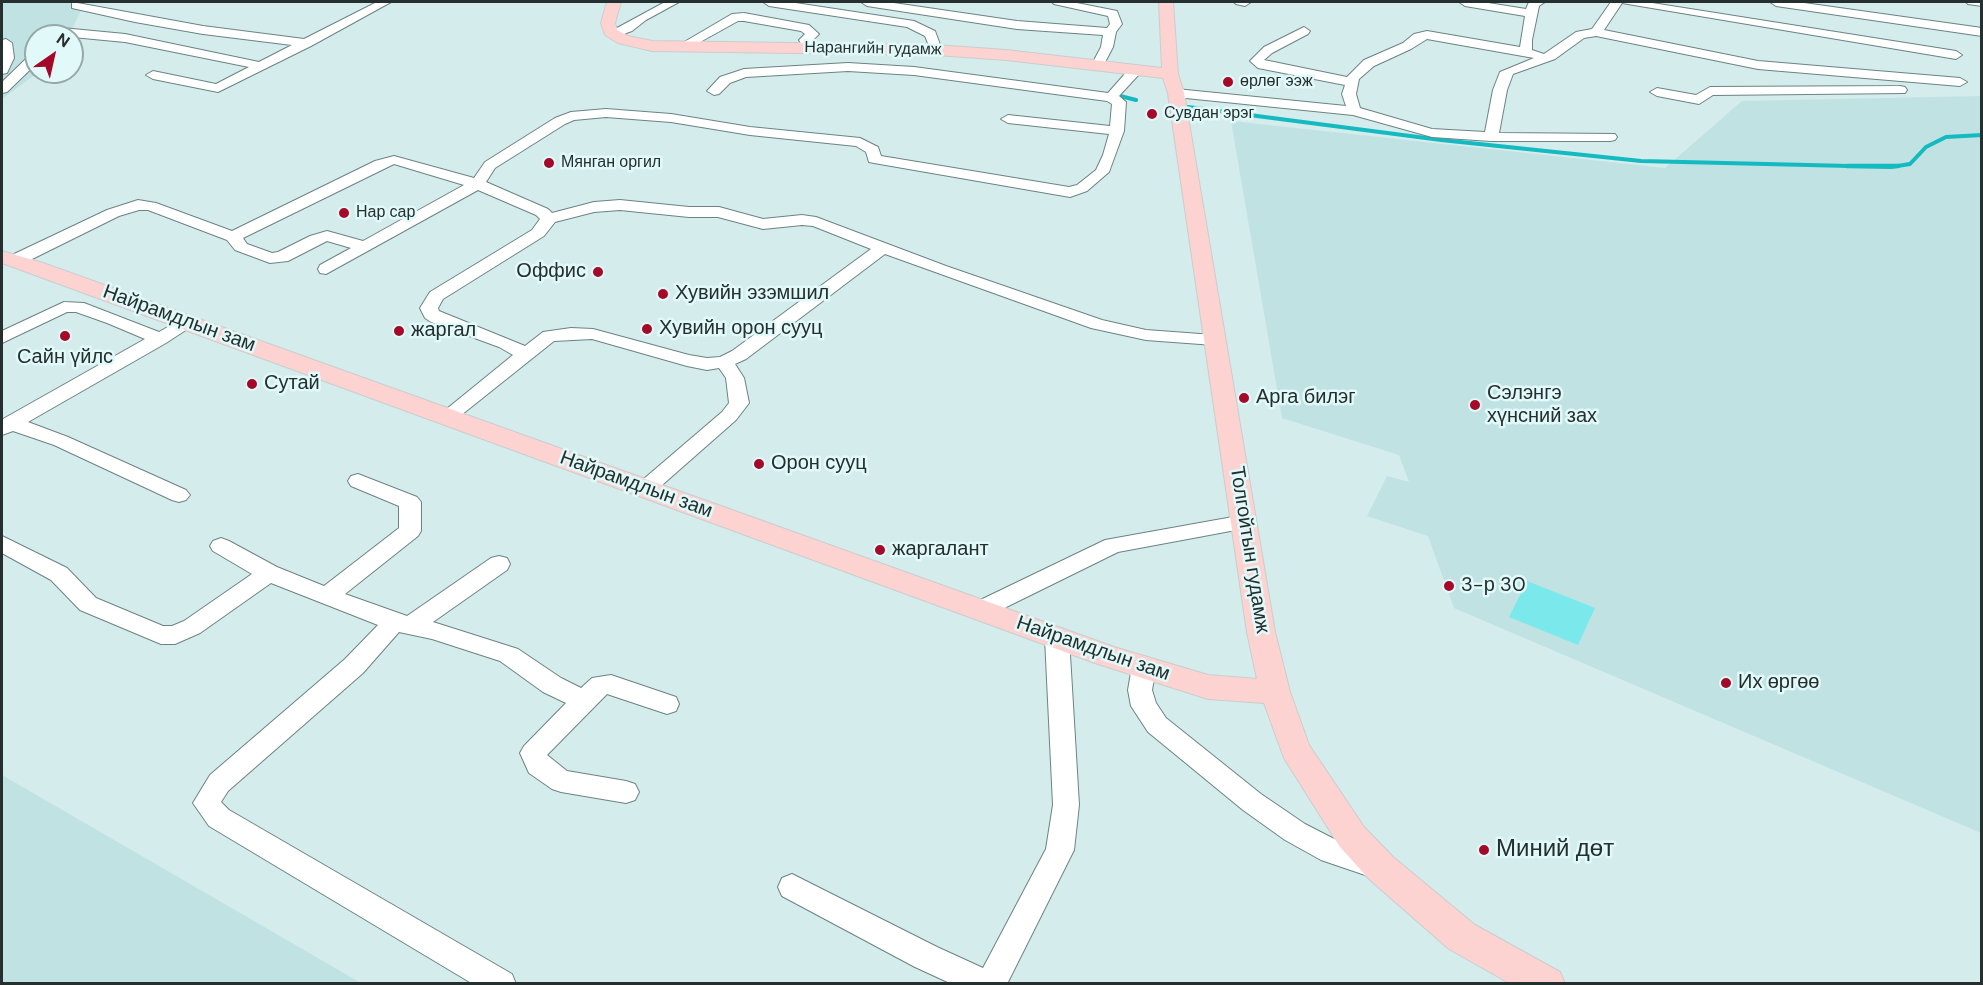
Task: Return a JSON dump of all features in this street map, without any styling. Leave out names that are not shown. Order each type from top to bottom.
[{"type":"main road","points":[[612,34],[608,30],[608,23],[614,2]]},
{"type":"main road","name":"Толгойтын гудамж","points":[[1166,2],[1173,84],[1262,632],[1275,692],[1295,749],[1353,837],[1381,868],[1462,937],[1547,984]]},
{"type":"main road","name":"Нарангийн гудамж","points":[[612,34],[641,44],[680,48],[936,50],[1006,55],[1136,70],[1173,84]]},
{"type":"main road","name":"Найрамдлын зам","points":[[9,259],[189,322],[1057,638],[1208,687],[1275,692]]},
{"type":"street","points":[[153,75],[219,88],[385,2]]},
{"type":"street","points":[[612,34],[628,28],[646,15],[672,2]]},
{"type":"street","points":[[768,2],[910,24],[931,34],[936,50]]},
{"type":"street","points":[[867,2],[1017,25],[1110,32]]},
{"type":"street","points":[[1058,2],[1113,14],[1116,24],[1110,32],[1107,47],[1097,66]]},
{"type":"street","points":[[1240,2],[1245,2]]},
{"type":"street","points":[[1465,2],[1531,14]]},
{"type":"street","points":[[1526,52],[1533,4],[1539,2]]},
{"type":"street","points":[[1596,32],[1617,2]]},
{"type":"street","points":[[1626,2],[1956,55]]},
{"type":"street","points":[[1776,2],[1982,32]]},
{"type":"street","points":[[1972,2],[1982,3]]},
{"type":"street","points":[[65,24],[77,3],[135,18],[203,30],[307,43]]},
{"type":"street","points":[[680,48],[736,17],[805,28],[813,34],[805,40],[809,48]]},
{"type":"street","points":[[1304,32],[1268,50],[1256,61],[1263,65],[1351,82]]},
{"type":"street","points":[[1491,137],[1500,90],[1507,72],[1545,57],[1580,35],[1596,32],[1758,65],[1960,82]]},
{"type":"street","points":[[84,35],[125,38],[262,66]]},
{"type":"street","points":[[1354,111],[1349,94],[1351,82],[1370,63],[1407,46],[1418,37],[1427,35],[1545,57]]},
{"type":"street","points":[[2,70],[8,58],[6,44]]},
{"type":"street","points":[[326,269],[477,184],[490,165],[560,121],[572,116],[606,112],[671,118],[750,131],[860,142],[873,150],[874,159],[1070,192],[1082,189],[1102,172],[1117,131],[1119,102],[1111,97],[914,71],[848,67],[744,73],[725,80],[714,91]]},
{"type":"street","points":[[2,89],[24,68]]},
{"type":"street","points":[[1111,97],[1136,70]]},
{"type":"street","points":[[1657,92],[1700,100],[1710,91],[1901,90],[1890,77]]},
{"type":"street","points":[[1173,84],[1354,111],[1432,133],[1491,137],[1610,137]]},
{"type":"street","points":[[1008,119],[1117,131]]},
{"type":"street","points":[[233,237],[389,161],[406,162],[477,184],[542,212],[548,219]]},
{"type":"street","points":[[9,259],[113,213],[138,205],[150,206],[233,237],[241,247],[272,259],[280,258],[316,239],[327,236],[365,247]]},
{"type":"street","points":[[548,219],[606,206],[719,212],[763,224],[802,220],[816,222],[940,270],[1097,324],[1146,335],[1214,340]]},
{"type":"street","points":[[525,354],[505,343],[437,318],[431,314],[429,308],[436,296],[538,233],[544,228],[548,219]]},
{"type":"street","points":[[448,416],[549,336],[571,333],[593,334],[687,360],[707,364],[724,362],[739,355],[884,247]]},
{"type":"street","points":[[2,338],[64,307],[78,307],[160,339]]},
{"type":"street","points":[[6,426],[189,322]]},
{"type":"street","points":[[646,488],[729,416],[739,403],[735,378],[724,362]]},
{"type":"street","points":[[6,426],[61,441],[178,495]]},
{"type":"street","points":[[326,596],[410,531],[410,502],[358,481]]},
{"type":"street","points":[[980,610],[1113,545],[1244,522]]},
{"type":"street","points":[[2,544],[59,574],[88,604],[161,635],[175,635],[192,627],[269,573]]},
{"type":"street","points":[[221,546],[269,573],[326,596],[402,624],[509,655],[552,685],[585,700]]},
{"type":"street","points":[[499,564],[402,624],[219,783],[206,803],[219,818],[501,984]]},
{"type":"street","points":[[991,984],[1060,850],[1066,805],[1057,638]]},
{"type":"street","points":[[1144,667],[1140,690],[1144,706],[1157,725],[1165,732],[1252,802],[1295,832],[1331,851],[1381,868]]},
{"type":"street","points":[[626,792],[561,781],[538,765],[533,753],[602,685],[611,684],[667,704]]},
{"type":"street","points":[[792,887],[926,957],[986,984]]},
{"type":"shaded area","points":[[2,2],[85,2],[75,24],[24,24],[24,83],[2,99]]},
{"type":"shaded area","points":[[1981,96],[1981,833],[1454,608],[1428,536],[1367,516],[1387,476],[1409,482],[1399,455],[1282,418],[1231,121],[1665,168],[1742,101]]},
{"type":"shaded area","points":[[1527,581],[1595,608],[1578,645],[1509,617]]},
{"type":"shaded area","points":[[2,775],[361,983],[2,983]]},
{"type":"waterway","points":[[1120,96],[1136,100]]},
{"type":"waterway","points":[[1188,107],[1441,140],[1641,161],[1849,166]]},
{"type":"waterway","points":[[1897,166],[1910,164],[1926,147],[1946,137],[1982,135]]},
{"type":"waterway","points":[[1849,166],[1897,166]]},
{"type":"waterway","points":[[1849,166],[1897,166]]},
{"type":"place","name":"өрлөг ээж","points":[[1228,82]]},
{"type":"place","name":"Сувдан эрэг","points":[[1152,114]]},
{"type":"place","name":"Мянган оргил","points":[[549,163]]},
{"type":"place","name":"Нар сар","points":[[344,213]]},
{"type":"place","name":"Оффис","points":[[598,272]]},
{"type":"place","name":"Хувийн эзэмшил","points":[[663,294]]},
{"type":"place","name":"Хувийн орон сууц","points":[[647,329]]},
{"type":"place","name":"жаргал","points":[[399,331]]},
{"type":"place","name":"Сайн үйлс","points":[[65,336]]},
{"type":"place","name":"Сутай","points":[[252,384]]},
{"type":"place","name":"Арга билэг","points":[[1244,398]]},
{"type":"place","name":"Сэлэнгэ хүнсний зах","points":[[1475,405]]},
{"type":"place","name":"Орон сууц","points":[[759,464]]},
{"type":"place","name":"жаргалант","points":[[880,550]]},
{"type":"place","name":"3-р 30","points":[[1449,586]]},
{"type":"place","name":"Их өргөө","points":[[1726,683]]},
{"type":"place","name":"Миний дөт","points":[[1484,850]]}]
